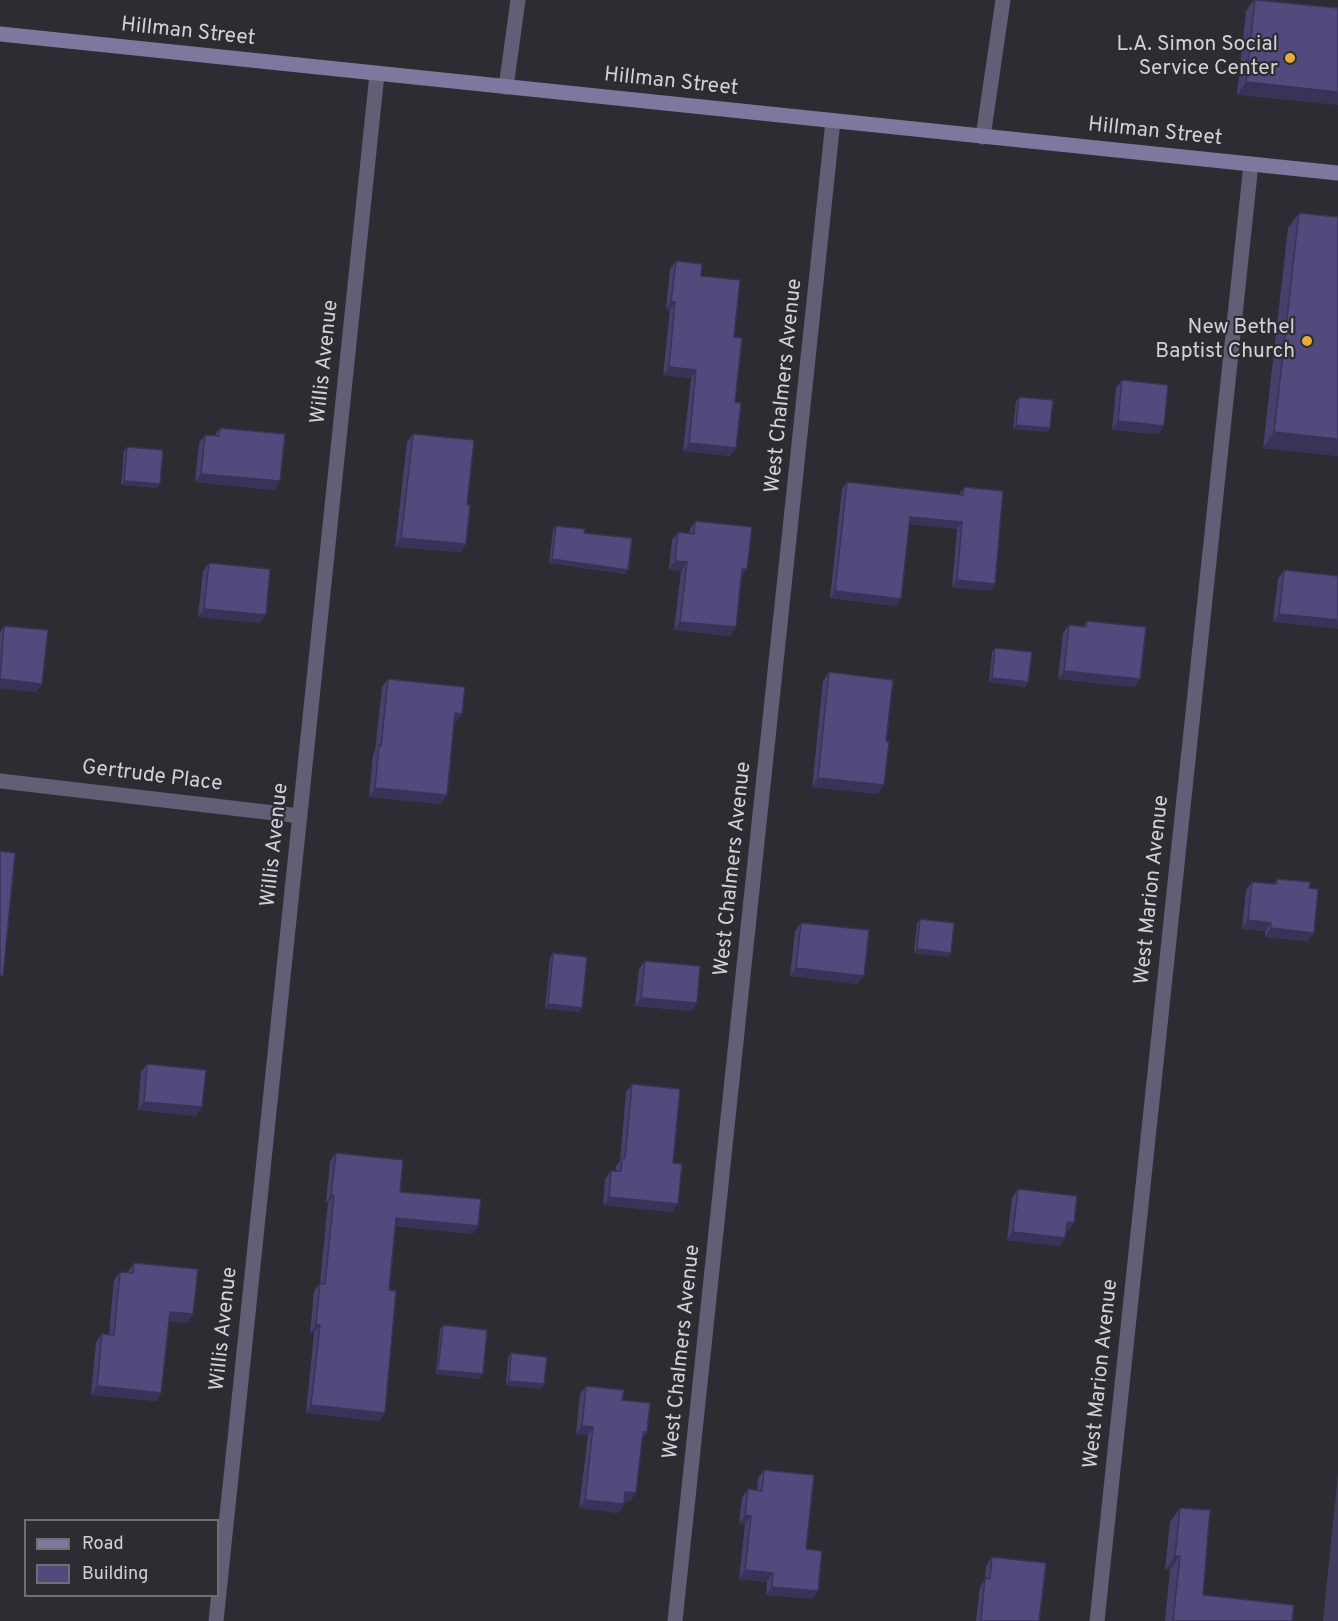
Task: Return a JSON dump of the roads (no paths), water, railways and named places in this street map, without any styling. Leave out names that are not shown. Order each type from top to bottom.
[{"type":"street","points":[[506,87],[518,0]]},
{"type":"street","points":[[983,136],[1003,0]]},
{"type":"street","name":"Hillman Street","points":[[0,34],[1338,173]]},
{"type":"street","name":"Willis Avenue","points":[[219,1592],[377,74]]},
{"type":"street","name":"West Chalmers Avenue","points":[[675,1621],[834,121]]},
{"type":"street","name":"West Marion Avenue","points":[[1097,1621],[1251,164]]},
{"type":"street","name":"Gertrude Place","points":[[0,781],[300,816]]},
{"type":"street","name":"Willis Avenue","points":[[216,1621],[219,1597]]},
{"type":"place","name":"L.A. Simon Social Service Center","points":[[1290,58]]},
{"type":"place","name":"New Bethel Baptist Church","points":[[1307,341]]}]
